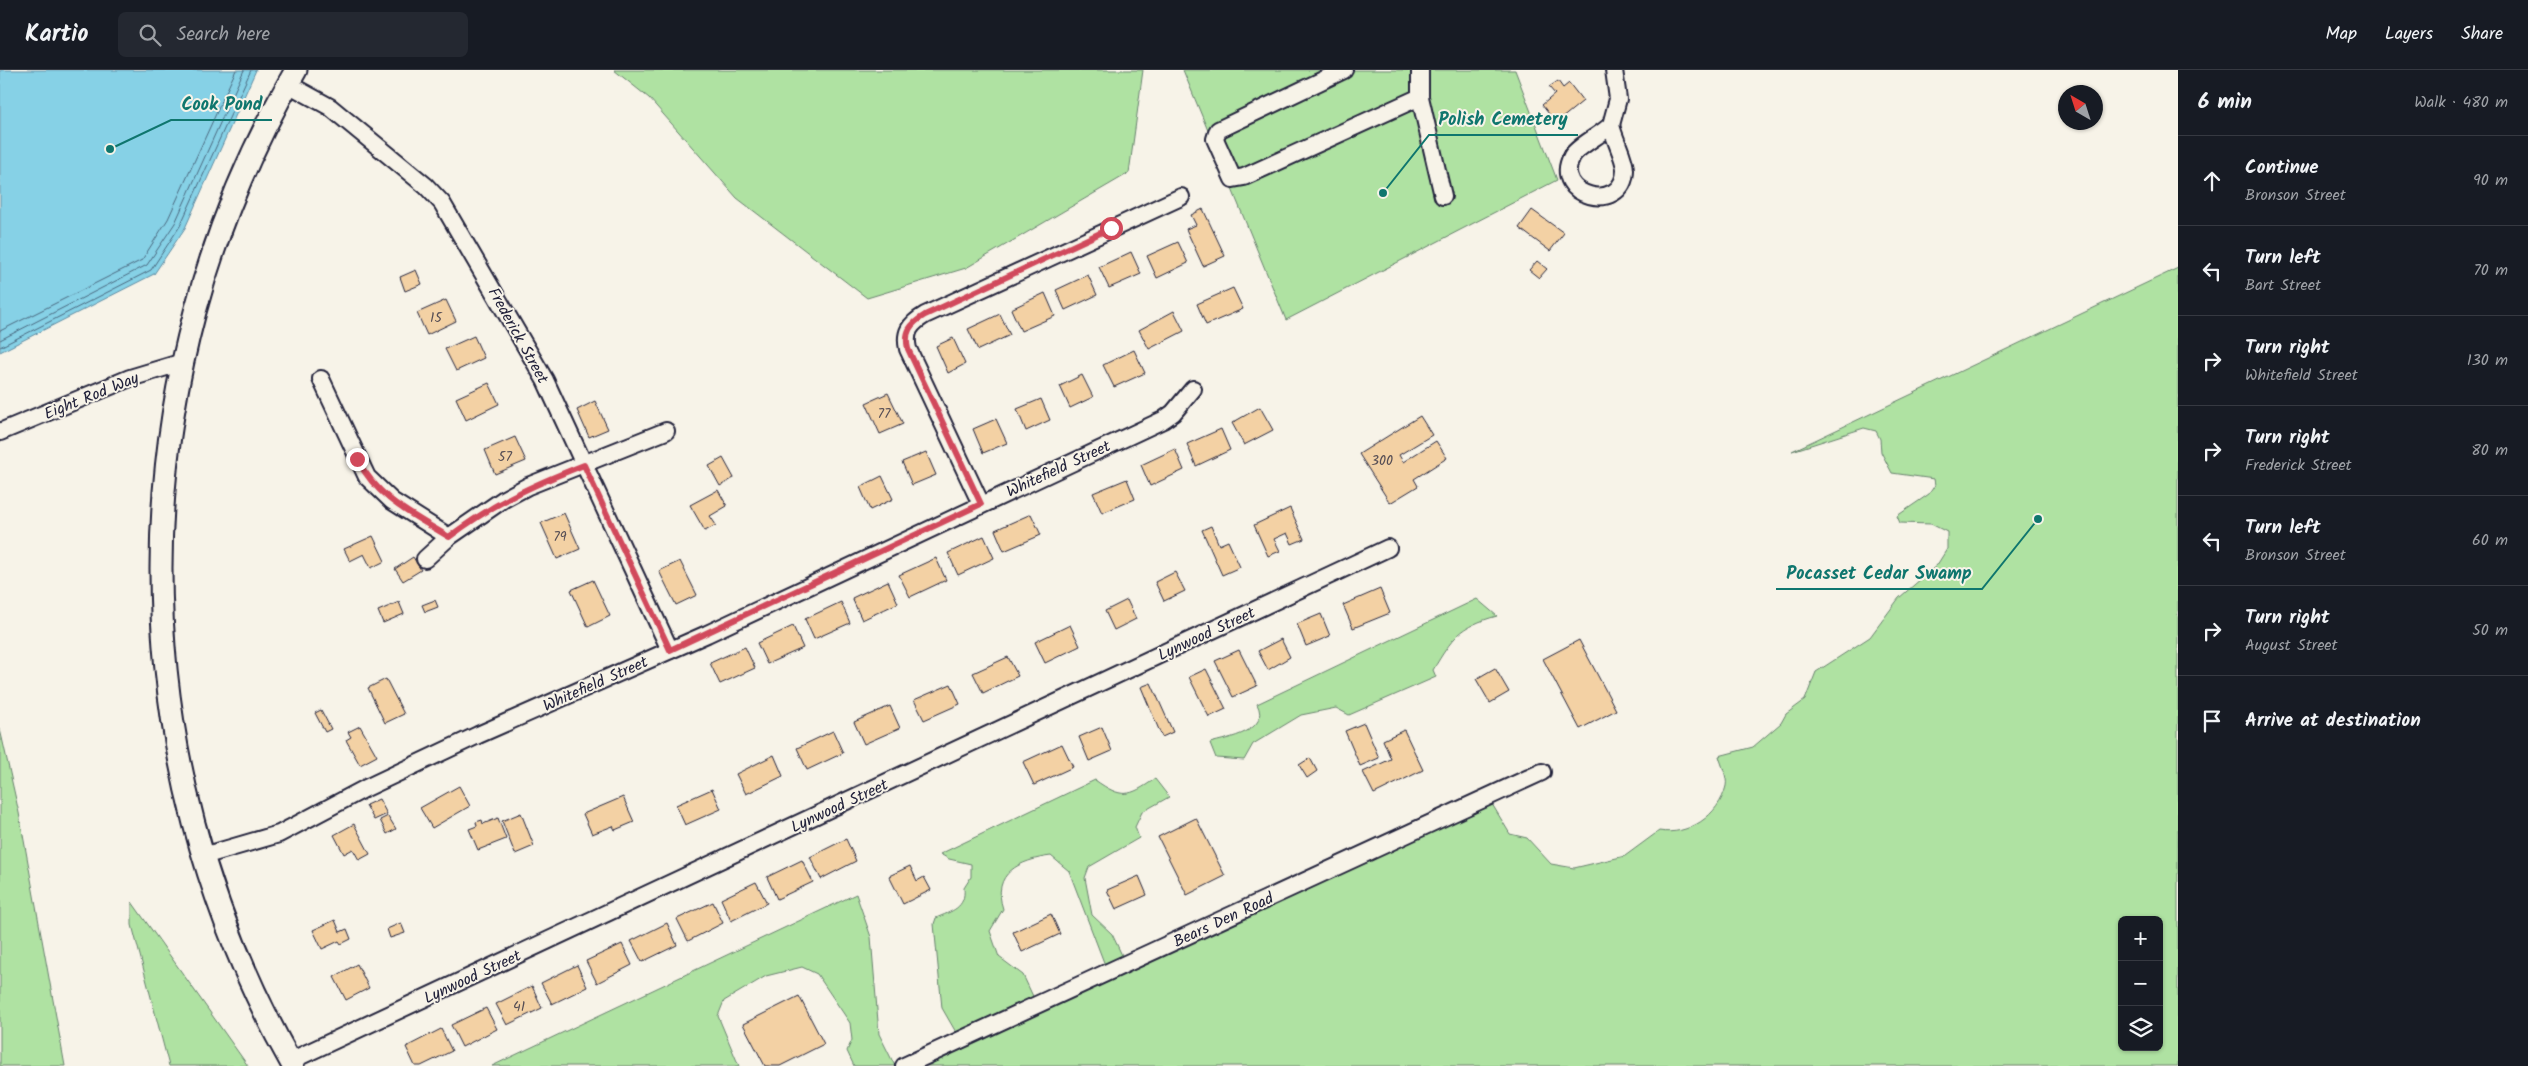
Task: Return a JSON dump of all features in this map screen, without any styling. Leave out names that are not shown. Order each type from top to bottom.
[{"type":"main road","points":[[292,77],[255,148],[223,224],[199,296],[183,362],[170,433],[162,507],[162,626],[169,697],[179,761],[203,856],[220,910],[246,974],[292,1064]]},
{"type":"street","points":[[1344,70],[1218,130],[1215,139],[1234,179],[1244,177],[1420,97]]},
{"type":"street","points":[[1420,70],[1420,97],[1443,196]]},
{"type":"street","points":[[1611,125],[1618,99],[1614,70]]},
{"type":"street","name":"Frederick Street","points":[[292,77],[438,198],[545,380],[670,650]]},
{"type":"street","points":[[981,504],[908,349],[906,335],[909,329],[925,315],[1181,197]]},
{"type":"street","name":"Eight Rod Way","points":[[0,432],[130,378],[183,362]]},
{"type":"street","points":[[321,379],[367,477],[392,501],[449,537]]},
{"type":"street","name":"Whitefield Street","points":[[203,856],[279,834],[366,788],[478,735],[670,650],[1164,420],[1173,413],[1193,389]]},
{"type":"street","points":[[425,559],[449,537],[504,499],[528,486],[666,431]]},
{"type":"street","name":"Lynwood Street","points":[[292,1064],[1388,548]]},
{"type":"street","name":"Bears Den Road","points":[[904,1066],[1542,772]]},
{"type":"green space","points":[[614,70],[1143,70],[1129,173],[966,268],[867,298],[737,198],[649,98]]},
{"type":"green space","points":[[1183,70],[1515,70],[1557,180],[1286,320]]},
{"type":"green space","points":[[2178,268],[2178,1066],[914,1066],[961,1041],[942,1008],[934,924],[936,918],[957,908],[963,900],[964,888],[971,877],[971,864],[949,859],[940,854],[1095,780],[1112,790],[1125,793],[1132,792],[1155,779],[1169,797],[1142,812],[1135,827],[1139,838],[1089,867],[1085,878],[1092,915],[1112,934],[1127,966],[1489,799],[1510,834],[1527,838],[1551,864],[1574,868],[1625,856],[1659,831],[1681,830],[1701,822],[1717,806],[1726,786],[1725,775],[1719,756],[1753,747],[1781,723],[1786,714],[1805,700],[1816,672],[1870,637],[1899,598],[1937,565],[1947,549],[1947,532],[1931,524],[1900,523],[1897,516],[1929,494],[1935,485],[1934,479],[1892,473],[1881,452],[1880,439],[1876,431],[1864,428],[1792,451]],"holes":[[[1051,856],[1069,871],[1108,973],[1038,1007],[1023,975],[999,957],[990,931],[1003,909],[1000,897],[1001,886],[1011,870],[1029,861]]]},
{"type":"green space","points":[[1477,599],[1497,616],[1474,624],[1452,641],[1433,670],[1436,677],[1349,715],[1336,708],[1301,715],[1253,744],[1244,760],[1216,758],[1210,743],[1236,736],[1253,727],[1258,721],[1260,713],[1257,704]]},
{"type":"green space","points":[[0,729],[19,813],[65,1066],[0,1066]]},
{"type":"green space","points":[[856,894],[871,937],[879,1034],[895,1066],[854,1066],[847,1051],[852,1040],[850,1023],[817,974],[802,967],[766,976],[724,1001],[718,1016],[739,1066],[492,1066]]},
{"type":"green space","points":[[132,902],[248,1066],[169,1066],[132,925]]},
{"type":"water","points":[[0,70],[256,70],[185,228],[154,274],[0,352]]},
{"type":"building","points":[[1558,81],[1563,88],[1569,83],[1583,101],[1556,123],[1542,105],[1555,94],[1549,87]]},
{"type":"building","points":[[1203,209],[1225,256],[1203,266],[1186,229],[1196,225],[1191,215]]},
{"type":"building","points":[[1532,210],[1564,233],[1550,251],[1519,228]]},
{"type":"building","points":[[1178,242],[1188,263],[1157,278],[1147,256]]},
{"type":"building","points":[[1131,252],[1141,274],[1109,288],[1099,267]]},
{"type":"building","points":[[1537,261],[1547,269],[1539,278],[1529,270]]},
{"type":"building","points":[[416,270],[422,284],[405,291],[400,277]]},
{"type":"building","points":[[1088,275],[1097,295],[1065,310],[1056,290]]},
{"type":"building","points":[[1233,288],[1243,309],[1206,325],[1197,304]]},
{"type":"building","points":[[1045,293],[1055,316],[1021,331],[1011,309]]},
{"type":"building","points":[[446,300],[456,321],[427,335],[417,313]]},
{"type":"building","points":[[1174,311],[1184,331],[1149,349],[1139,330]]},
{"type":"building","points":[[1000,314],[1010,335],[978,350],[968,329]]},
{"type":"building","points":[[474,336],[484,358],[456,371],[445,349]]},
{"type":"building","points":[[953,338],[965,364],[948,373],[936,346]]},
{"type":"building","points":[[1134,350],[1145,373],[1114,387],[1103,365]]},
{"type":"building","points":[[1082,375],[1093,397],[1070,408],[1060,386]]},
{"type":"building","points":[[489,383],[499,404],[466,420],[456,398]]},
{"type":"building","points":[[888,393],[903,424],[880,434],[866,403]]},
{"type":"building","points":[[1041,399],[1050,420],[1026,431],[1017,409]]},
{"type":"building","points":[[595,401],[608,429],[589,437],[577,410]]},
{"type":"building","points":[[1260,407],[1273,430],[1244,445],[1232,423]]},
{"type":"building","points":[[1420,416],[1432,435],[1399,455],[1403,462],[1436,441],[1447,458],[1414,479],[1418,486],[1390,503],[1359,454]]},
{"type":"building","points":[[996,419],[1007,443],[983,453],[973,429]]},
{"type":"building","points":[[1221,429],[1230,450],[1196,466],[1187,444]]},
{"type":"building","points":[[515,437],[526,461],[495,474],[485,450]]},
{"type":"building","points":[[1175,449],[1184,470],[1150,486],[1141,465]]},
{"type":"building","points":[[926,452],[936,475],[912,485],[902,462]]},
{"type":"building","points":[[723,458],[734,478],[720,486],[709,466]]},
{"type":"building","points":[[882,476],[893,499],[870,510],[860,487]]},
{"type":"building","points":[[1127,479],[1135,499],[1102,513],[1093,493]]},
{"type":"building","points":[[718,490],[727,506],[710,516],[716,525],[705,531],[690,505]]},
{"type":"building","points":[[1290,508],[1304,539],[1292,544],[1287,533],[1274,539],[1280,551],[1268,556],[1254,525]]},
{"type":"building","points":[[564,513],[580,549],[557,559],[541,523]]},
{"type":"building","points":[[1031,514],[1041,535],[1004,551],[995,530]]},
{"type":"building","points":[[1211,526],[1219,545],[1228,541],[1240,567],[1222,575],[1202,530]]},
{"type":"building","points":[[373,536],[385,561],[371,568],[364,554],[350,561],[344,549]]},
{"type":"building","points":[[984,536],[994,558],[958,575],[948,553]]},
{"type":"building","points":[[413,557],[421,570],[403,581],[395,569]]},
{"type":"building","points":[[936,558],[946,580],[910,597],[899,575]]},
{"type":"building","points":[[680,561],[697,595],[676,605],[659,571]]},
{"type":"building","points":[[1175,572],[1185,591],[1164,601],[1155,582]]},
{"type":"building","points":[[593,580],[610,616],[588,627],[571,590]]},
{"type":"building","points":[[888,581],[898,603],[862,620],[852,598]]},
{"type":"building","points":[[1380,589],[1390,613],[1353,628],[1343,605]]},
{"type":"building","points":[[435,600],[438,607],[425,612],[422,605]]},
{"type":"building","points":[[1127,600],[1136,619],[1114,630],[1105,611]]},
{"type":"building","points":[[399,602],[404,614],[383,623],[378,611]]},
{"type":"building","points":[[841,602],[850,623],[814,639],[805,619]]},
{"type":"building","points":[[1321,614],[1330,636],[1306,646],[1297,624]]},
{"type":"building","points":[[1070,625],[1080,646],[1045,663],[1035,642]]},
{"type":"building","points":[[793,626],[803,648],[767,664],[757,643]]},
{"type":"building","points":[[1281,639],[1290,657],[1268,670],[1258,651]]},
{"type":"building","points":[[1579,640],[1616,710],[1580,729],[1543,659]]},
{"type":"building","points":[[745,647],[755,668],[720,684],[710,663]]},
{"type":"building","points":[[1239,650],[1257,686],[1233,697],[1215,661]]},
{"type":"building","points":[[1008,657],[1018,676],[983,693],[973,673]]},
{"type":"building","points":[[1495,668],[1509,692],[1490,703],[1476,679]]},
{"type":"building","points":[[1206,669],[1226,709],[1209,717],[1189,677]]},
{"type":"building","points":[[386,679],[404,714],[385,723],[368,688]]},
{"type":"building","points":[[1151,683],[1173,732],[1162,737],[1141,687]]},
{"type":"building","points":[[951,684],[960,704],[924,720],[914,700]]},
{"type":"building","points":[[890,706],[900,728],[864,744],[854,722]]},
{"type":"building","points":[[321,710],[331,729],[325,732],[315,713]]},
{"type":"building","points":[[1364,723],[1379,758],[1360,766],[1345,731]]},
{"type":"building","points":[[360,726],[377,756],[360,765],[346,740],[351,737],[348,732]]},
{"type":"building","points":[[1102,727],[1112,751],[1089,761],[1079,737]]},
{"type":"building","points":[[1404,730],[1423,770],[1374,794],[1363,772],[1391,759],[1383,740]]},
{"type":"building","points":[[833,731],[843,753],[807,770],[797,748]]},
{"type":"building","points":[[1062,744],[1073,767],[1034,785],[1023,762]]},
{"type":"building","points":[[774,755],[783,776],[746,794],[736,774]]},
{"type":"building","points":[[1310,758],[1317,771],[1307,778],[1299,765]]},
{"type":"building","points":[[459,786],[470,806],[432,828],[420,808]]},
{"type":"building","points":[[712,789],[721,809],[685,825],[676,805]]},
{"type":"building","points":[[623,797],[634,822],[615,830],[613,826],[592,834],[583,814]]},
{"type":"building","points":[[379,799],[387,814],[374,820],[366,805]]},
{"type":"building","points":[[521,813],[534,846],[515,854],[502,821]]},
{"type":"building","points":[[388,816],[396,829],[387,834],[380,820]]},
{"type":"building","points":[[498,818],[506,839],[478,850],[469,829],[477,826],[476,822],[482,820],[483,824]]},
{"type":"building","points":[[1196,818],[1225,876],[1187,895],[1158,837]]},
{"type":"building","points":[[354,824],[370,854],[359,860],[353,849],[344,854],[334,835]]},
{"type":"building","points":[[846,839],[856,861],[821,879],[810,857]]},
{"type":"building","points":[[802,860],[813,882],[777,899],[767,877]]},
{"type":"building","points":[[910,866],[917,881],[924,877],[931,890],[903,904],[889,876]]},
{"type":"building","points":[[1139,876],[1147,895],[1116,909],[1107,890]]},
{"type":"building","points":[[756,882],[767,903],[731,921],[721,899]]},
{"type":"building","points":[[713,902],[723,923],[688,941],[677,919]]},
{"type":"building","points":[[1051,914],[1060,934],[1022,952],[1013,932]]},
{"type":"building","points":[[335,920],[340,932],[347,929],[351,939],[341,944],[339,941],[322,949],[313,930]]},
{"type":"building","points":[[401,923],[405,933],[390,938],[387,929]]},
{"type":"building","points":[[667,923],[677,945],[642,962],[631,941]]},
{"type":"building","points":[[622,944],[632,965],[597,983],[586,961]]},
{"type":"building","points":[[357,964],[369,988],[346,1000],[334,977]]},
{"type":"building","points":[[577,965],[587,987],[552,1004],[541,983]]},
{"type":"building","points":[[532,986],[542,1008],[507,1025],[496,1004]]},
{"type":"building","points":[[799,996],[824,1044],[780,1066],[765,1066],[743,1024]]},
{"type":"building","points":[[486,1008],[497,1029],[462,1047],[451,1025]]},
{"type":"building","points":[[441,1029],[452,1051],[421,1066],[415,1066],[406,1047]]},
{"type":"place","name":"Cook Pond","points":[[110,149]]},
{"type":"place","name":"Polish Cemetery","points":[[1383,193]]},
{"type":"place","name":"Pocasset Cedar Swamp","points":[[2038,519]]},
{"type":"route","points":[[357,459],[367,477],[378,491],[449,537],[477,516],[528,486],[584,465],[670,650],[981,504],[908,349],[906,335],[913,323],[925,315],[1111,228]]}]
